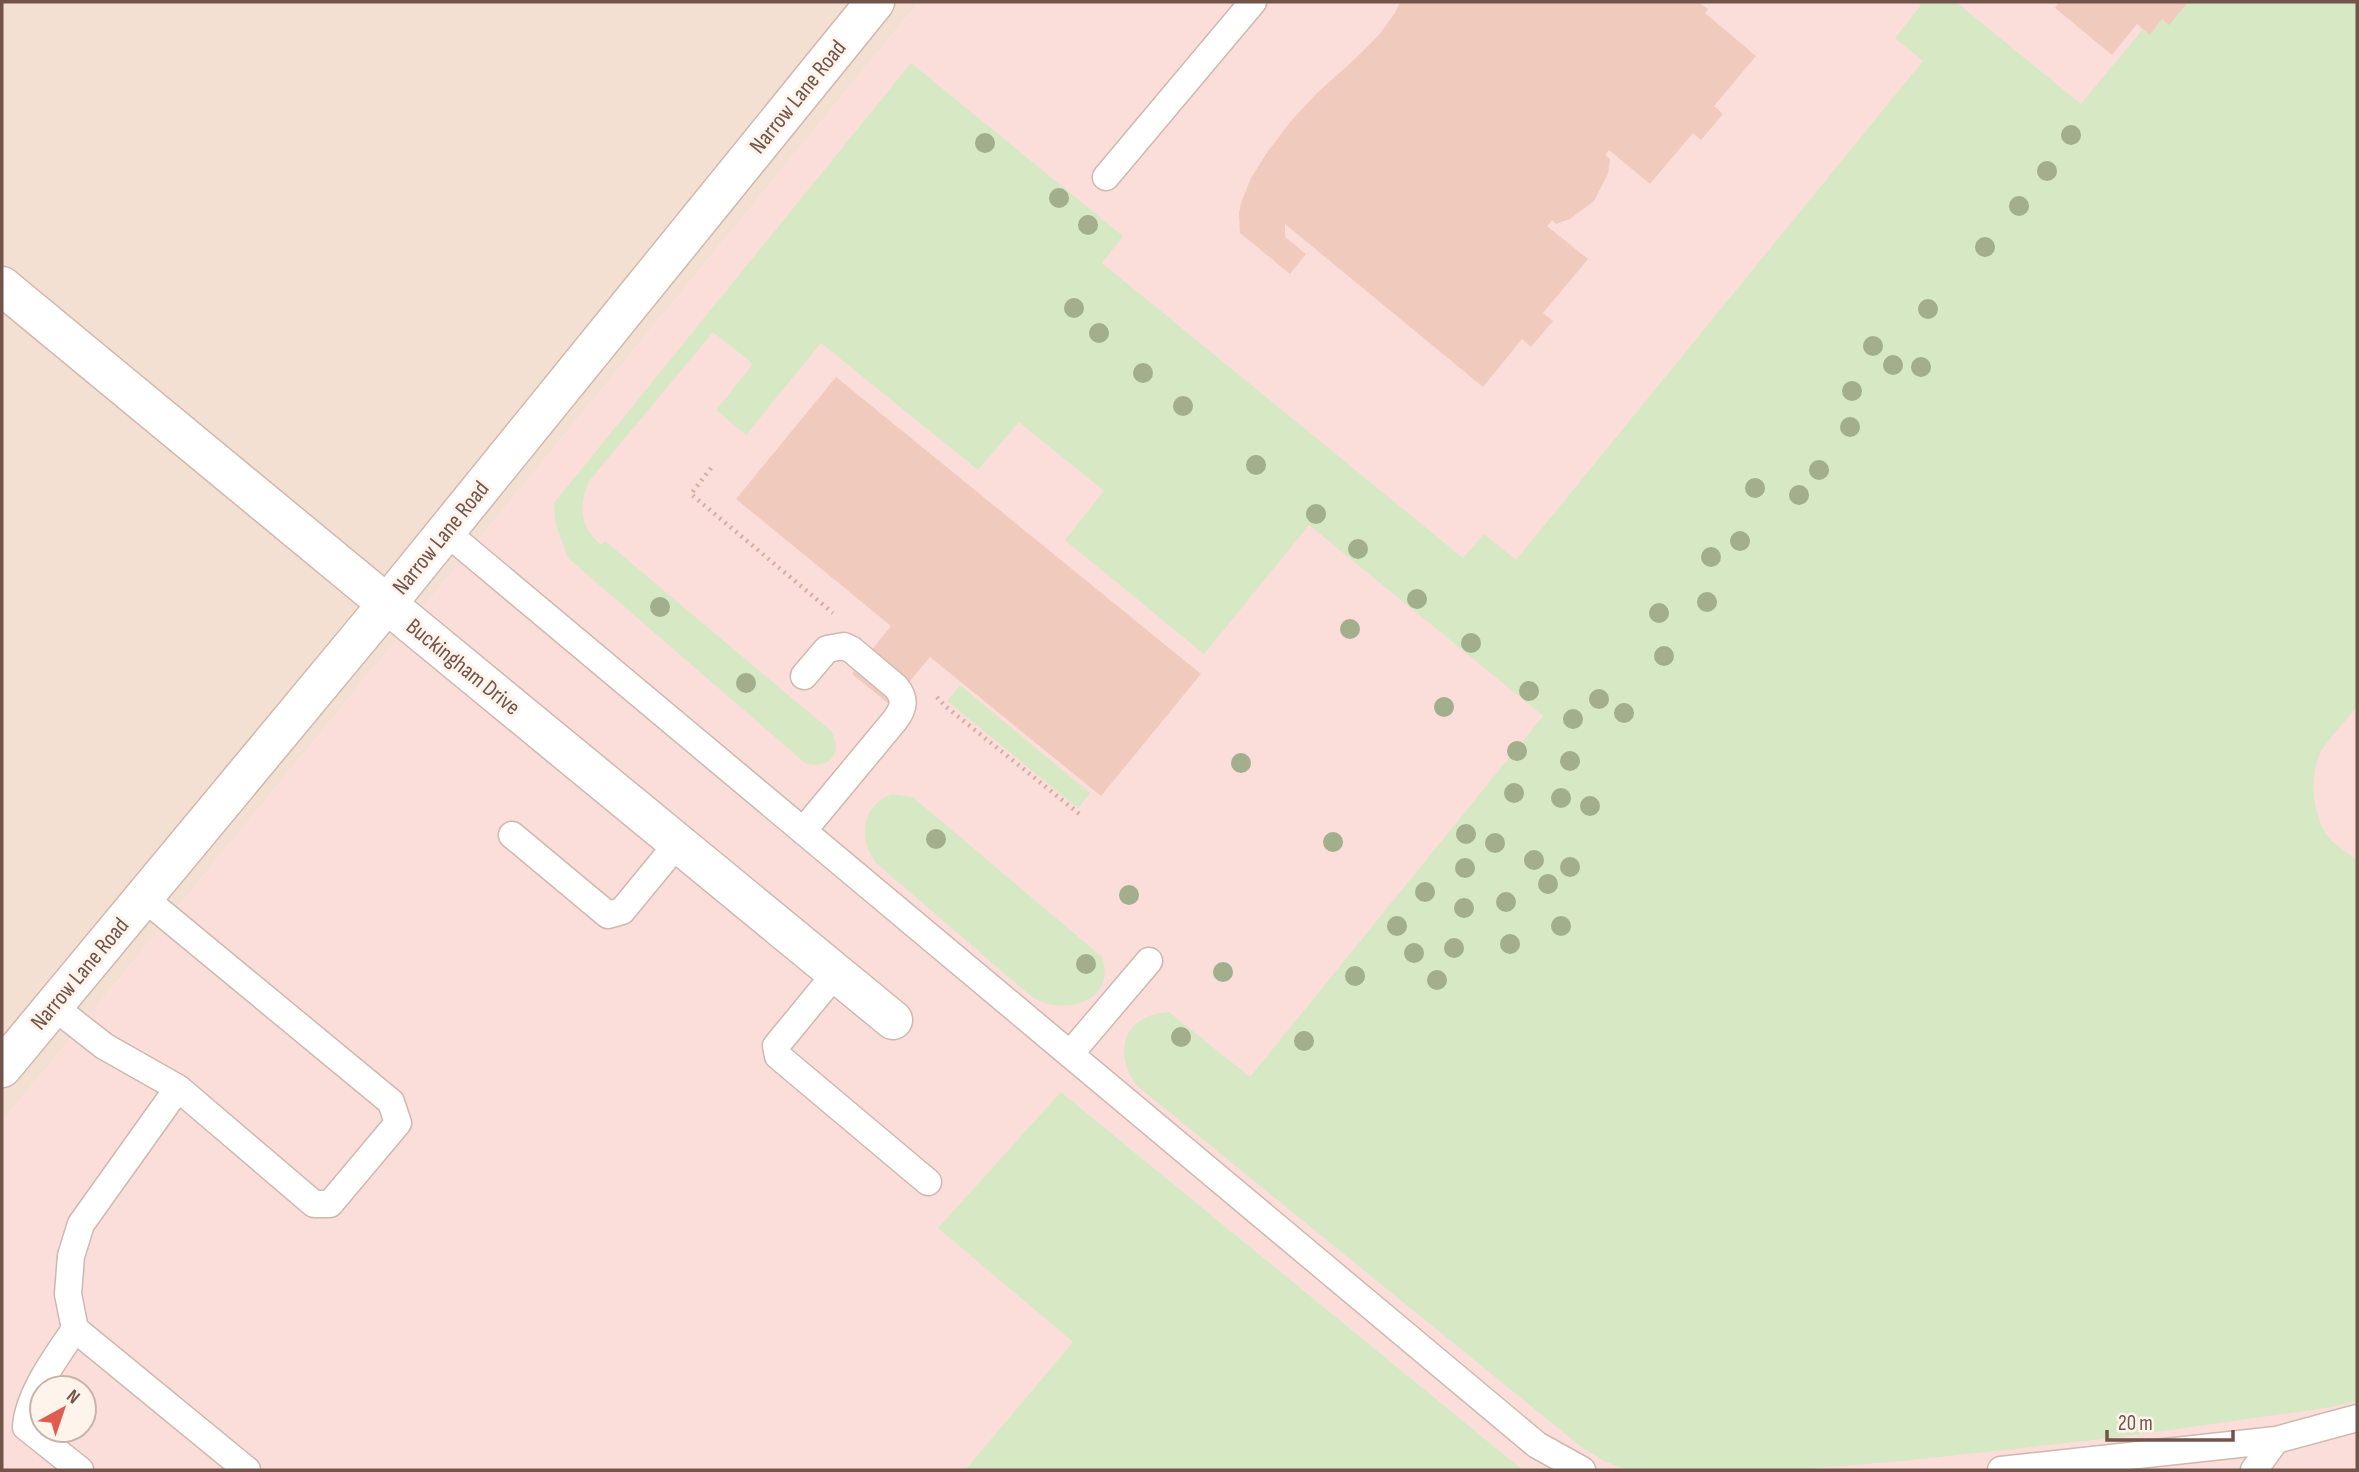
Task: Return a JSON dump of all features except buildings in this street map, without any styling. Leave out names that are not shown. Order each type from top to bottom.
[{"type":"street","name":"Narrow Lane Road","points":[[2,1068],[446,532],[875,2]]},
{"type":"street","name":"Buckingham Drive","points":[[2,286],[893,1020]]},
{"type":"lane","points":[[1106,177],[1254,2]]},
{"type":"lane","points":[[446,532],[1536,1445],[1581,1470]]},
{"type":"lane","points":[[803,831],[895,720],[904,703],[896,687],[844,646],[827,649],[804,676]]},
{"type":"lane","points":[[512,835],[608,915],[622,911],[678,843]]},
{"type":"lane","points":[[53,1006],[104,1046],[178,1088],[314,1205],[330,1204],[398,1123],[391,1102],[144,898]]},
{"type":"lane","points":[[1070,1054],[1149,961]]},
{"type":"lane","points":[[836,973],[776,1046],[778,1056],[928,1182]]},
{"type":"lane","points":[[178,1088],[81,1224],[71,1256],[68,1294],[75,1329],[247,1470]]},
{"type":"lane","points":[[75,1329],[54,1360],[27,1412],[26,1427],[80,1470]]},
{"type":"lane","points":[[2000,1470],[2276,1440],[2357,1418]]},
{"type":"lane","points":[[2254,1470],[2276,1440]]},
{"type":"shaded area","points":[[2,2],[919,2],[2,1122]]},
{"type":"shaded area","points":[[919,2],[2357,2],[2357,1470],[1523,1470],[1061,1092],[1074,1342],[965,1470],[2,1470],[2,1122]]},
{"type":"green space","points":[[1918,2],[1956,2],[2081,104],[2165,2],[2357,2],[2357,707],[2322,750],[2315,770],[2314,793],[2318,816],[2327,835],[2357,860],[2357,1401],[2326,1408],[2113,1438],[1903,1461],[1789,1470],[1628,1470],[1604,1461],[1580,1446],[1136,1085],[1125,1059],[1124,1047],[1133,1027],[1154,1014],[1169,1012],[1250,1077],[1543,716],[1309,525],[1204,654],[1065,540],[1104,491],[1019,422],[978,470],[821,343],[746,435],[716,410],[753,364],[713,332],[589,481],[582,507],[589,531],[601,545],[605,541],[831,731],[836,746],[835,753],[828,762],[814,765],[805,763],[568,558],[556,525],[554,503],[911,63],[1123,236],[1102,263],[1463,558],[1484,534],[1516,560],[1923,61],[1895,38],[1921,5]]},
{"type":"green space","points":[[960,685],[1090,793],[1078,808],[947,701]]},
{"type":"green space","points":[[892,794],[912,797],[920,803],[1102,957],[1105,972],[1102,985],[1095,995],[1072,1005],[1059,1006],[1032,997],[876,863],[867,844],[866,824],[874,806]]},
{"type":"green space","points":[[1061,1092],[1523,1470],[965,1470],[1073,1342],[938,1228]]}]
